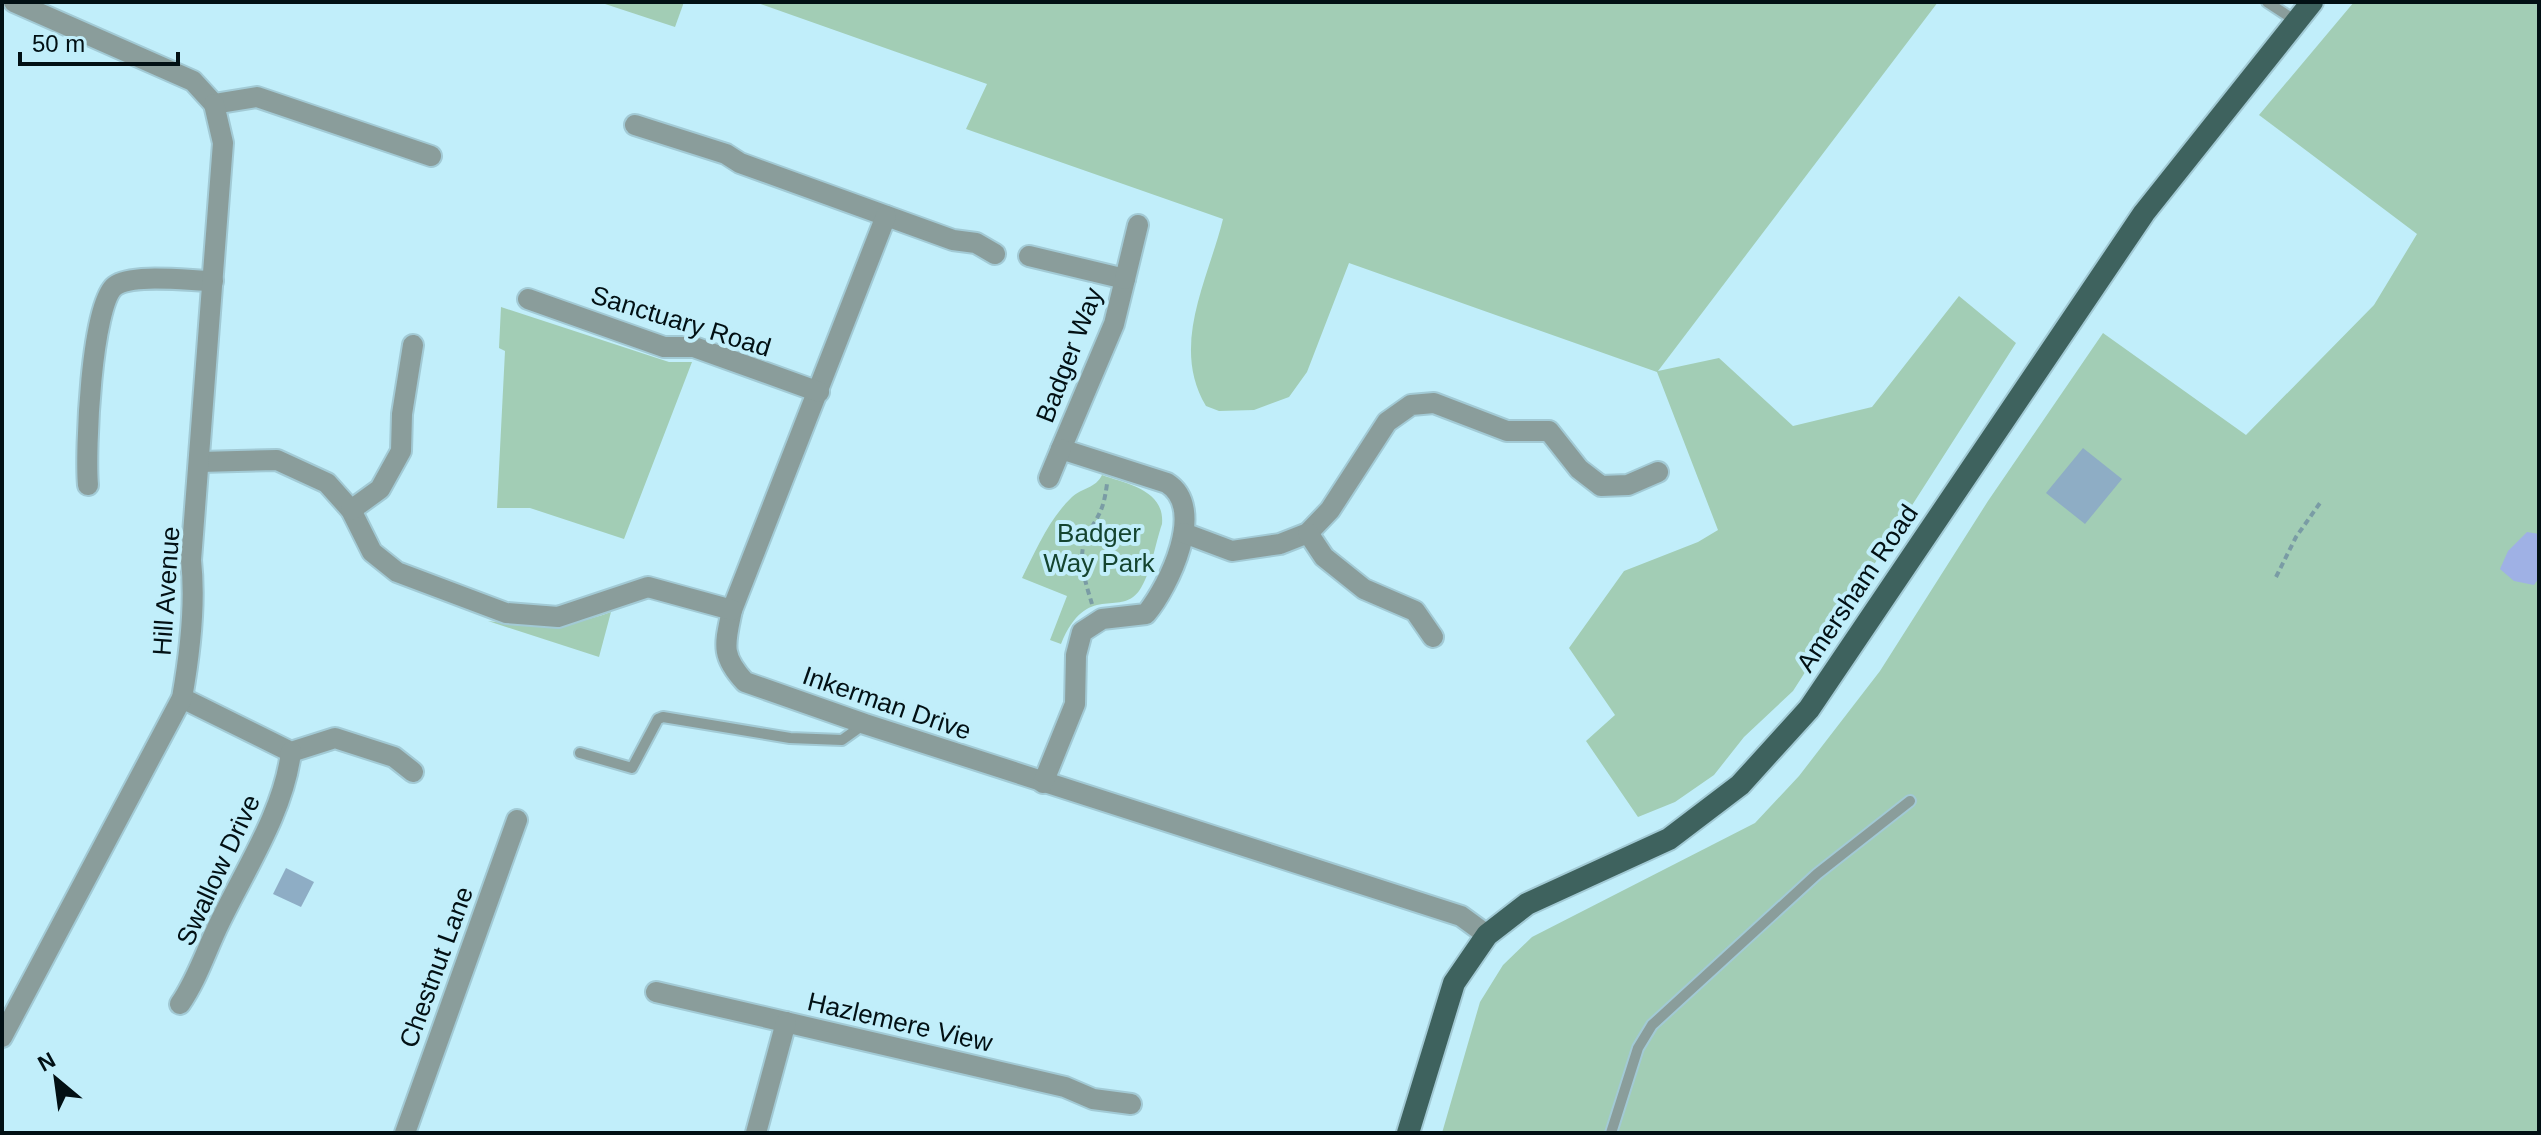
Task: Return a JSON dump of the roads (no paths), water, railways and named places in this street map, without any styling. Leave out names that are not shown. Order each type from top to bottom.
[{"type":"main road","name":"Amersham Road","points":[[1408,1133],[1454,983],[1487,935],[1527,904],[1669,839],[1740,785],[1809,709],[2144,213],[2312,2]]},
{"type":"street","points":[[14,2],[193,81],[214,104],[257,97],[431,156]]},
{"type":"street","name":"Hill Avenue","points":[[2,1037],[182,698],[189,662],[193,582],[191,560],[223,143],[214,104]]},
{"type":"street","points":[[635,125],[726,154],[740,163],[953,240],[976,243],[995,254]]},
{"type":"street","name":"Inkerman Drive","points":[[886,216],[732,610],[724,647],[731,667],[745,682],[1043,783],[1461,916],[1487,935]]},
{"type":"street","name":"Badger Way","points":[[1049,478],[1114,324],[1138,225]]},
{"type":"street","name":"Badger Way","points":[[1029,256],[1125,279]]},
{"type":"street","points":[[88,485],[84,450],[101,307],[114,286],[130,279],[213,281]]},
{"type":"street","name":"Sanctuary Road","points":[[528,299],[664,347],[694,347],[819,392]]},
{"type":"street","points":[[351,510],[380,489],[401,451],[402,414],[413,345]]},
{"type":"street","points":[[1184,533],[1232,551],[1280,544],[1308,533],[1330,510],[1387,422],[1411,405],[1434,403],[1507,431],[1549,431],[1579,469],[1601,486],[1628,485],[1658,472]]},
{"type":"street","name":"Badger Way","points":[[1043,783],[1075,704],[1076,655],[1082,632],[1102,619],[1146,614],[1158,600],[1184,533],[1186,508],[1178,490],[1061,449]]},
{"type":"street","points":[[200,462],[277,460],[327,483],[351,510],[372,552],[397,572],[506,613],[558,617],[648,587],[732,610]]},
{"type":"street","points":[[1308,533],[1324,557],[1364,589],[1415,611],[1433,637]]},
{"type":"street","points":[[182,698],[291,752],[335,738],[394,757],[413,772]]},
{"type":"street","name":"Swallow Drive","points":[[180,1004],[199,976],[210,942],[287,783],[291,752]]},
{"type":"street","name":"Chestnut Lane","points":[[405,1133],[517,820]]},
{"type":"street","name":"Hazlemere View","points":[[656,992],[1065,1087],[1093,1099],[1131,1104]]},
{"type":"street","points":[[756,1133],[786,1022]]},
{"type":"lane","points":[[2267,2],[2296,21]]},
{"type":"lane","points":[[580,753],[632,768],[658,719],[663,717],[790,738],[842,740],[865,724]]},
{"type":"lane","points":[[1611,1133],[1638,1048],[1652,1025],[1817,874],[1910,801]]},
{"type":"water","points":[[2527,532],[2539,534],[2539,578],[2534,585],[2514,581],[2500,569],[2508,551]]},
{"type":"park label","name":"Badger Way Park","points":[[1099,548]]}]
